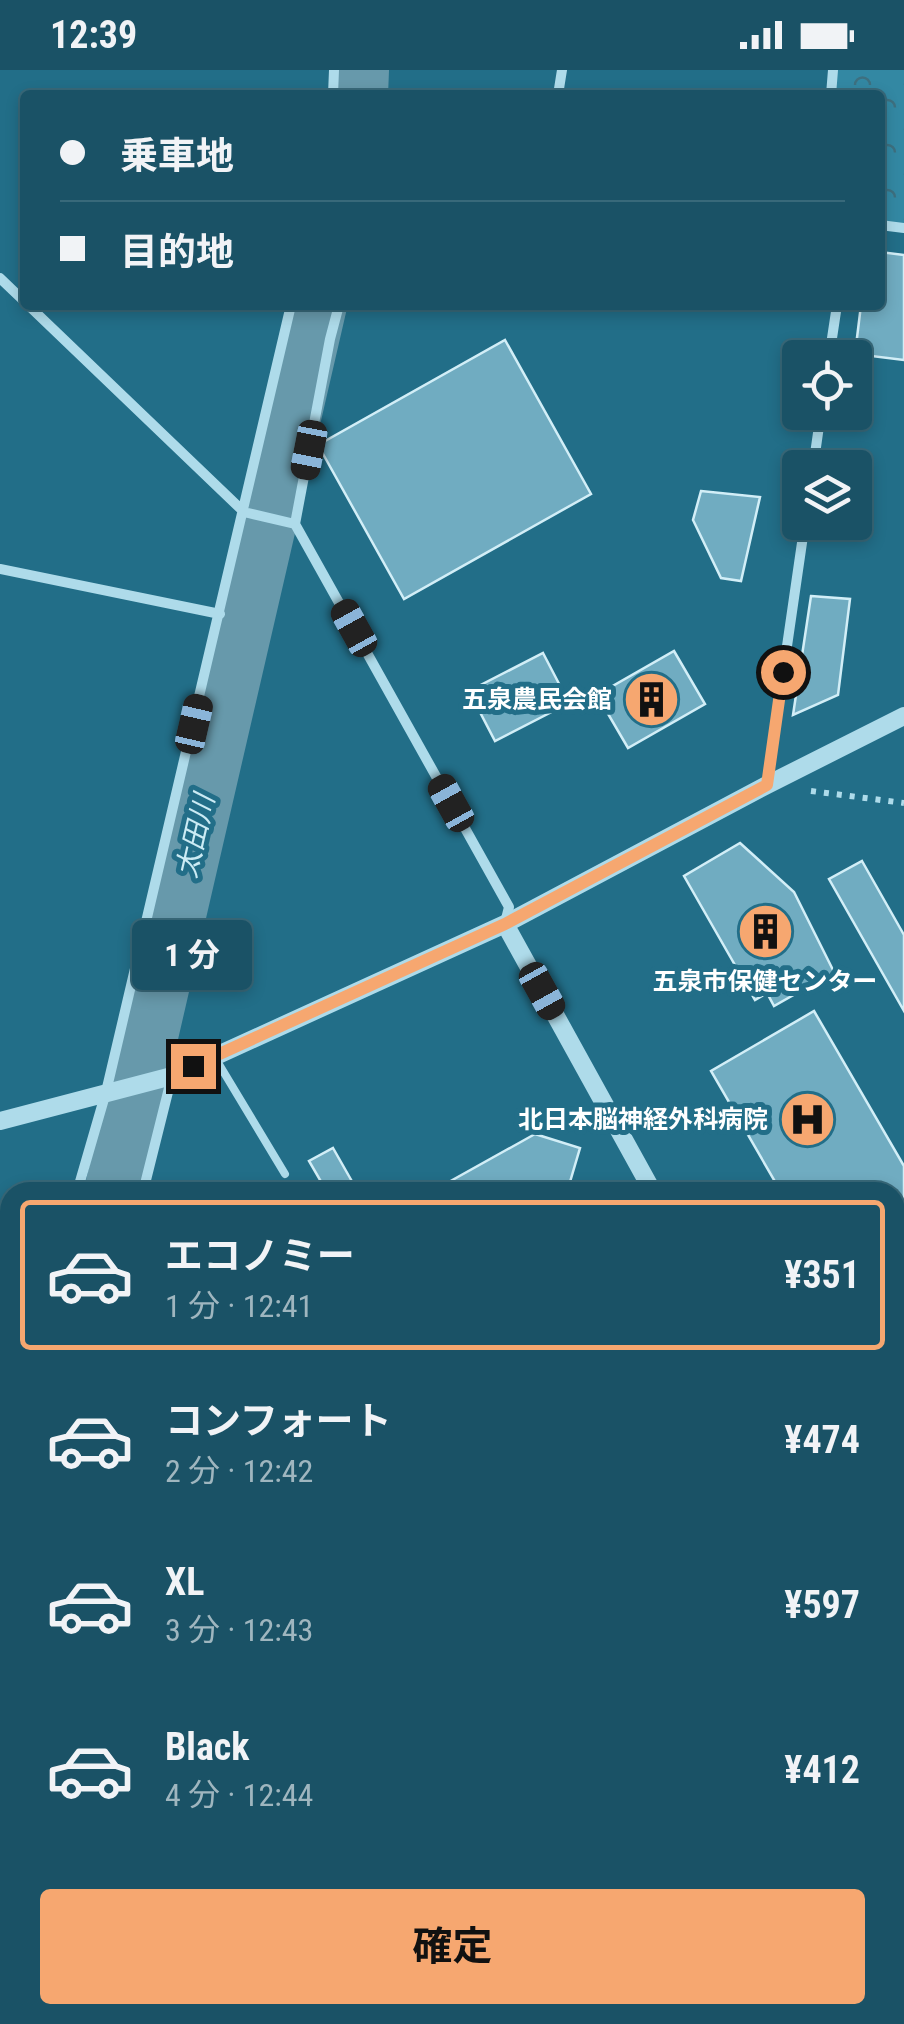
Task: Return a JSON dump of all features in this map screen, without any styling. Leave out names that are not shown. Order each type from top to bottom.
[{"type":"street","points":[[0,278],[20,297]]},
{"type":"street","points":[[34,310],[244,512],[295,524]]},
{"type":"street","points":[[81,1182],[106,1092],[289,310]]},
{"type":"street","points":[[338,310],[295,524],[509,907],[505,924],[647,1182]]},
{"type":"street","points":[[832,340],[836,310]]},
{"type":"street","points":[[767,785],[802,540]]},
{"type":"street","points":[[0,569],[220,614]]},
{"type":"street","points":[[0,1120],[172,1076],[505,924],[904,716]]},
{"type":"street","points":[[145,1182],[172,1076]]},
{"type":"lane","points":[[214,1056],[284,1174]]},
{"type":"path","points":[[767,785],[904,802]]},
{"type":"green space","points":[[833,70],[904,70],[904,228],[885,226],[885,90],[831,90]]},
{"type":"building","points":[[885,253],[904,255],[904,360],[872,356],[872,340],[857,340],[860,310],[885,310]]},
{"type":"building","points":[[505,340],[591,494],[404,599],[318,445]]},
{"type":"building","points":[[701,491],[760,497],[741,581],[721,578],[693,520]]},
{"type":"building","points":[[811,596],[850,599],[838,695],[793,715]]},
{"type":"building","name":"五泉農民会館","points":[[674,651],[705,704],[628,748],[597,695]]},
{"type":"building","points":[[543,653],[569,703],[495,741],[469,691]]},
{"type":"building","name":"五泉市保健センター","points":[[740,843],[794,892],[834,972],[774,1006],[767,993],[755,1000],[684,876]]},
{"type":"building","points":[[862,861],[904,935],[904,1011],[829,879]]},
{"type":"building","name":"北日本脳神経外科病院","points":[[814,1011],[904,1166],[904,1182],[775,1182],[711,1071]]},
{"type":"building","points":[[535,1134],[580,1148],[570,1182],[449,1182]]},
{"type":"building","points":[[333,1148],[352,1182],[321,1182],[309,1161]]},
{"type":"waterway","name":"太田川","points":[[359,90],[360,70]]},
{"type":"waterway","name":"太田川","points":[[115,1182],[317,310]]},
{"type":"place","name":"五泉農民会館","points":[[651,699]]},
{"type":"place","name":"五泉市保健センター","points":[[765,932]]},
{"type":"place","name":"北日本脳神経外科病院","points":[[807,1119]]},
{"type":"route","points":[[193,1066],[505,924],[767,785],[783,672]]}]
